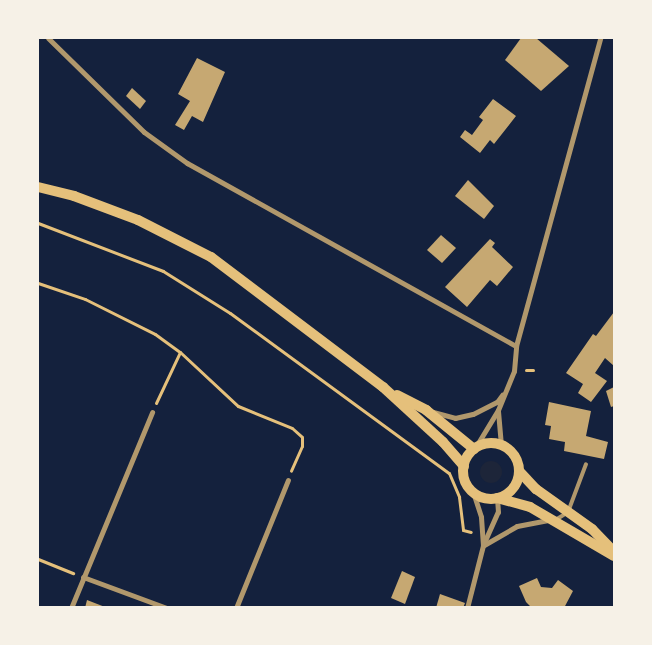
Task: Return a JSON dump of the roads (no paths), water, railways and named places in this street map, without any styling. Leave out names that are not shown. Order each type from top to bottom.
[{"type":"main road","points":[[38,187],[74,196],[138,220],[211,258],[383,388],[443,442],[464,466],[466,483],[473,492],[484,498],[497,498],[530,507],[614,556]]},
{"type":"main road","points":[[383,388],[426,410],[474,449]]},
{"type":"main road","points":[[464,466],[474,449],[488,443],[502,445],[514,455],[519,471],[536,489],[592,529],[614,552]]},
{"type":"main road","points":[[497,498],[512,489],[519,471]]},
{"type":"street","points":[[48,38],[144,132],[187,163],[516,346]]},
{"type":"street","points":[[474,449],[498,410],[514,371],[516,346],[600,38]]},
{"type":"street","points":[[426,410],[455,418],[474,414],[497,402],[507,389]]},
{"type":"street","points":[[498,410],[502,445]]},
{"type":"street","points":[[72,608],[83,577],[152,412]]},
{"type":"street","points":[[236,608],[288,480]]},
{"type":"street","points":[[473,492],[481,517],[480,534],[483,545]]},
{"type":"street","points":[[467,608],[483,545],[498,512],[497,498]]},
{"type":"street","points":[[483,545],[517,526],[550,520]]},
{"type":"street","points":[[83,577],[167,608]]},
{"type":"lane","points":[[550,520],[558,519],[568,512],[586,464]]}]
